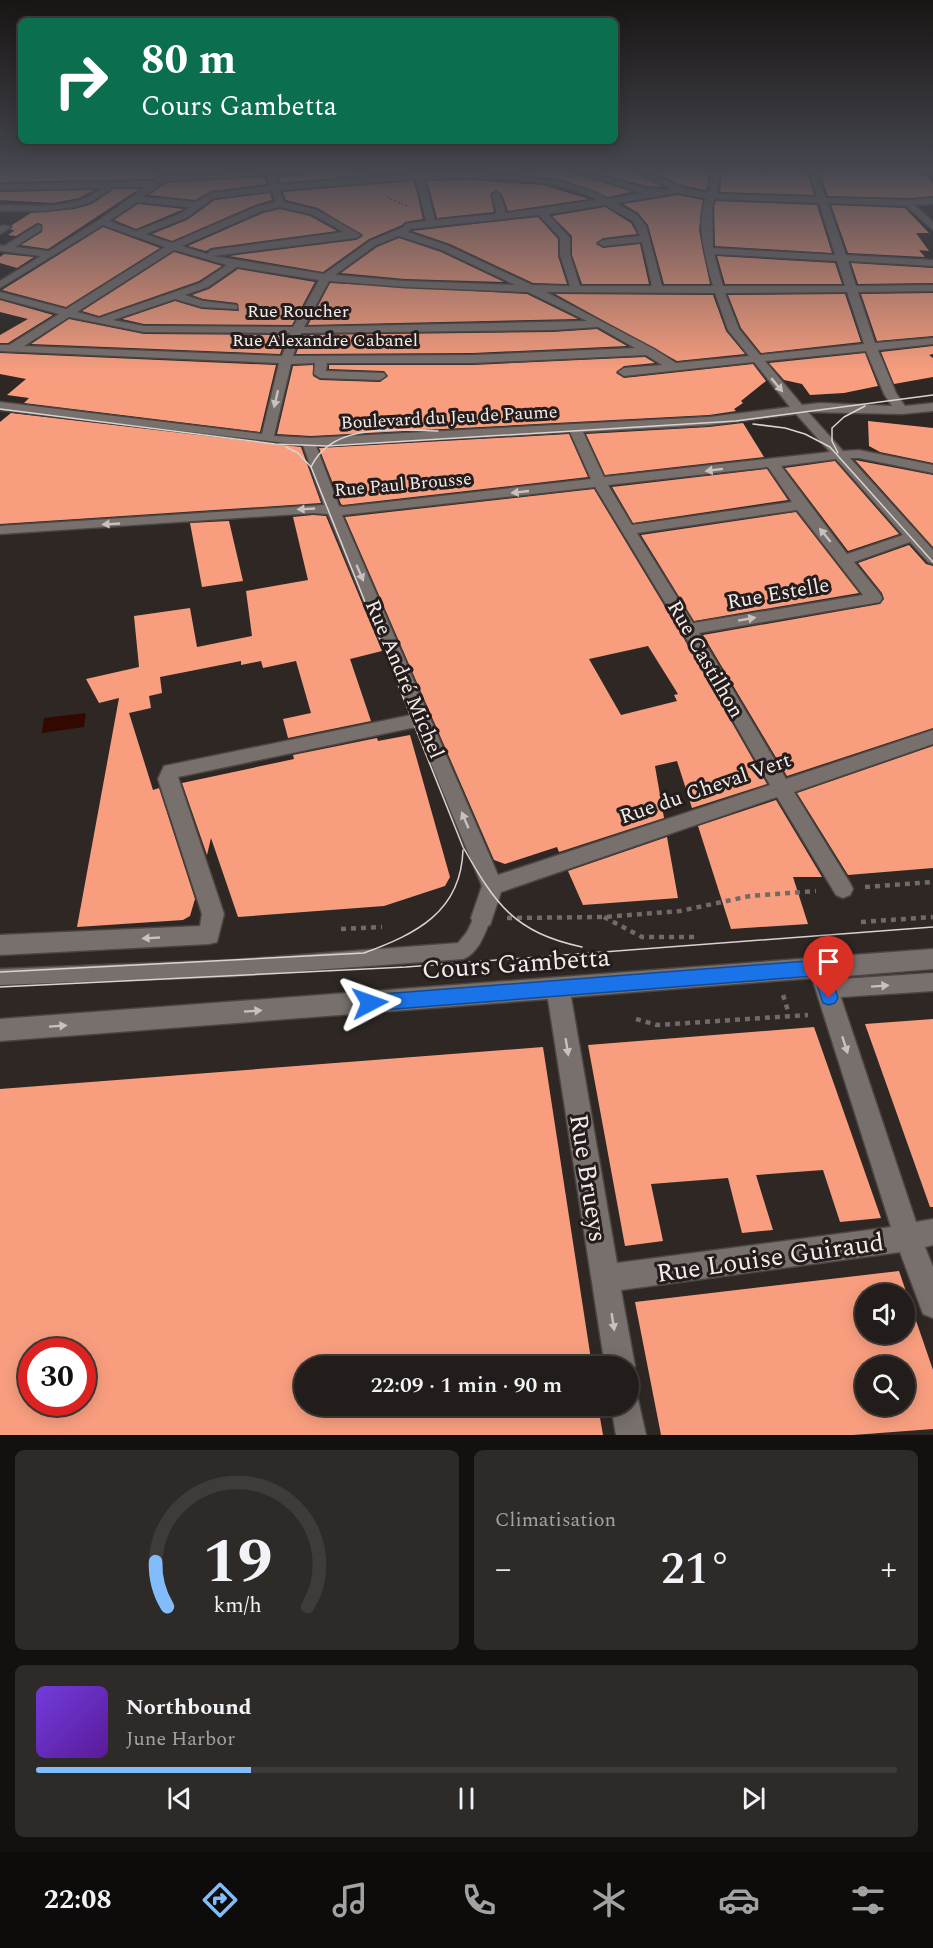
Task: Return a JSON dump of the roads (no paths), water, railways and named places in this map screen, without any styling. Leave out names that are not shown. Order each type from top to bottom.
[{"type":"street","points":[[4,248],[21,238]]},
{"type":"street","points":[[0,285],[77,238]]},
{"type":"street","points":[[147,238],[235,264],[326,277],[533,289],[658,291],[933,288]]},
{"type":"street","points":[[3,351],[172,247],[193,238]]},
{"type":"street","points":[[201,254],[323,238]]},
{"type":"street","points":[[362,238],[374,243]]},
{"type":"street","points":[[267,439],[286,360],[297,330],[326,277],[384,238]]},
{"type":"street","points":[[419,238],[431,241],[533,289],[650,351],[676,368]]},
{"type":"street","points":[[565,238],[565,255],[576,289]]},
{"type":"street","points":[[603,243],[644,238],[658,291]]},
{"type":"street","points":[[709,238],[708,251],[734,330],[756,360],[933,560]]},
{"type":"street","points":[[835,238],[871,348],[891,394],[902,410]]},
{"type":"street","points":[[4,248],[52,254]]},
{"type":"street","points":[[708,251],[933,263]]},
{"type":"street","points":[[98,321],[204,285],[235,264]]},
{"type":"street","name":"Rue Roucher","points":[[0,295],[66,314],[144,329],[297,330],[553,327],[600,324]]},
{"type":"street","points":[[174,295],[202,304],[233,307]]},
{"type":"street","points":[[624,372],[933,341]]},
{"type":"street","name":"Rue Alexandre Cabanel","points":[[3,351],[286,360],[473,358],[650,351]]},
{"type":"street","points":[[321,360],[320,374],[380,376]]},
{"type":"street","name":"Boulevard du Jeu de Paume","points":[[0,406],[267,439],[311,442],[709,421],[803,414],[832,407],[902,410],[933,407]]},
{"type":"street","name":"Rue Castilhon","points":[[573,427],[600,484],[843,889]]},
{"type":"street","name":"Rue André Michel","points":[[311,442],[309,446],[333,510],[492,886]]},
{"type":"street","name":"Rue Paul Brousse","points":[[0,530],[313,509],[343,512],[840,455],[859,454],[933,469]]},
{"type":"street","points":[[772,463],[801,505],[845,560],[913,536]]},
{"type":"street","points":[[628,530],[801,505]]},
{"type":"street","name":"Rue Estelle","points":[[689,629],[874,597],[845,560]]},
{"type":"street","points":[[0,945],[209,935],[213,914],[168,779],[171,771],[422,719]]},
{"type":"street","name":"Rue du Cheval Vert","points":[[492,886],[933,737]]},
{"type":"street","points":[[482,918],[492,886]]},
{"type":"street","name":"Cours Gambetta","points":[[0,1030],[558,989],[824,978],[933,959]]},
{"type":"street","points":[[824,978],[920,1235],[933,1304]]},
{"type":"street","name":"Rue Brueys","points":[[558,989],[618,1356]]},
{"type":"street","name":"Rue Louise Guiraud","points":[[606,1278],[920,1235]]},
{"type":"street","points":[[628,1416],[631,1435]]},
{"type":"lane","name":"Cours Gambetta","points":[[0,977],[234,968],[463,951],[474,938],[482,918]]},
{"type":"lane","points":[[824,978],[933,982]]},
{"type":"tram line","points":[[329,446],[736,421],[933,395]]},
{"type":"tram line","points":[[838,453],[832,441],[832,428],[844,417],[865,406]]},
{"type":"tram line","points":[[0,409],[275,444],[329,446]]},
{"type":"tram line","points":[[753,424],[785,428],[805,434],[830,447],[933,562]]},
{"type":"tram line","points":[[329,446],[349,436],[367,432],[438,431]]},
{"type":"tram line","points":[[311,467],[321,452],[329,446]]},
{"type":"tram line","points":[[286,447],[298,453],[311,467]]},
{"type":"tram line","points":[[311,467],[463,847],[486,885],[509,913],[539,933],[582,947]]},
{"type":"tram line","points":[[0,972],[364,953],[401,938],[418,928],[445,905],[454,890],[463,850]]},
{"type":"tram line","points":[[0,987],[406,967],[933,927]]}]
